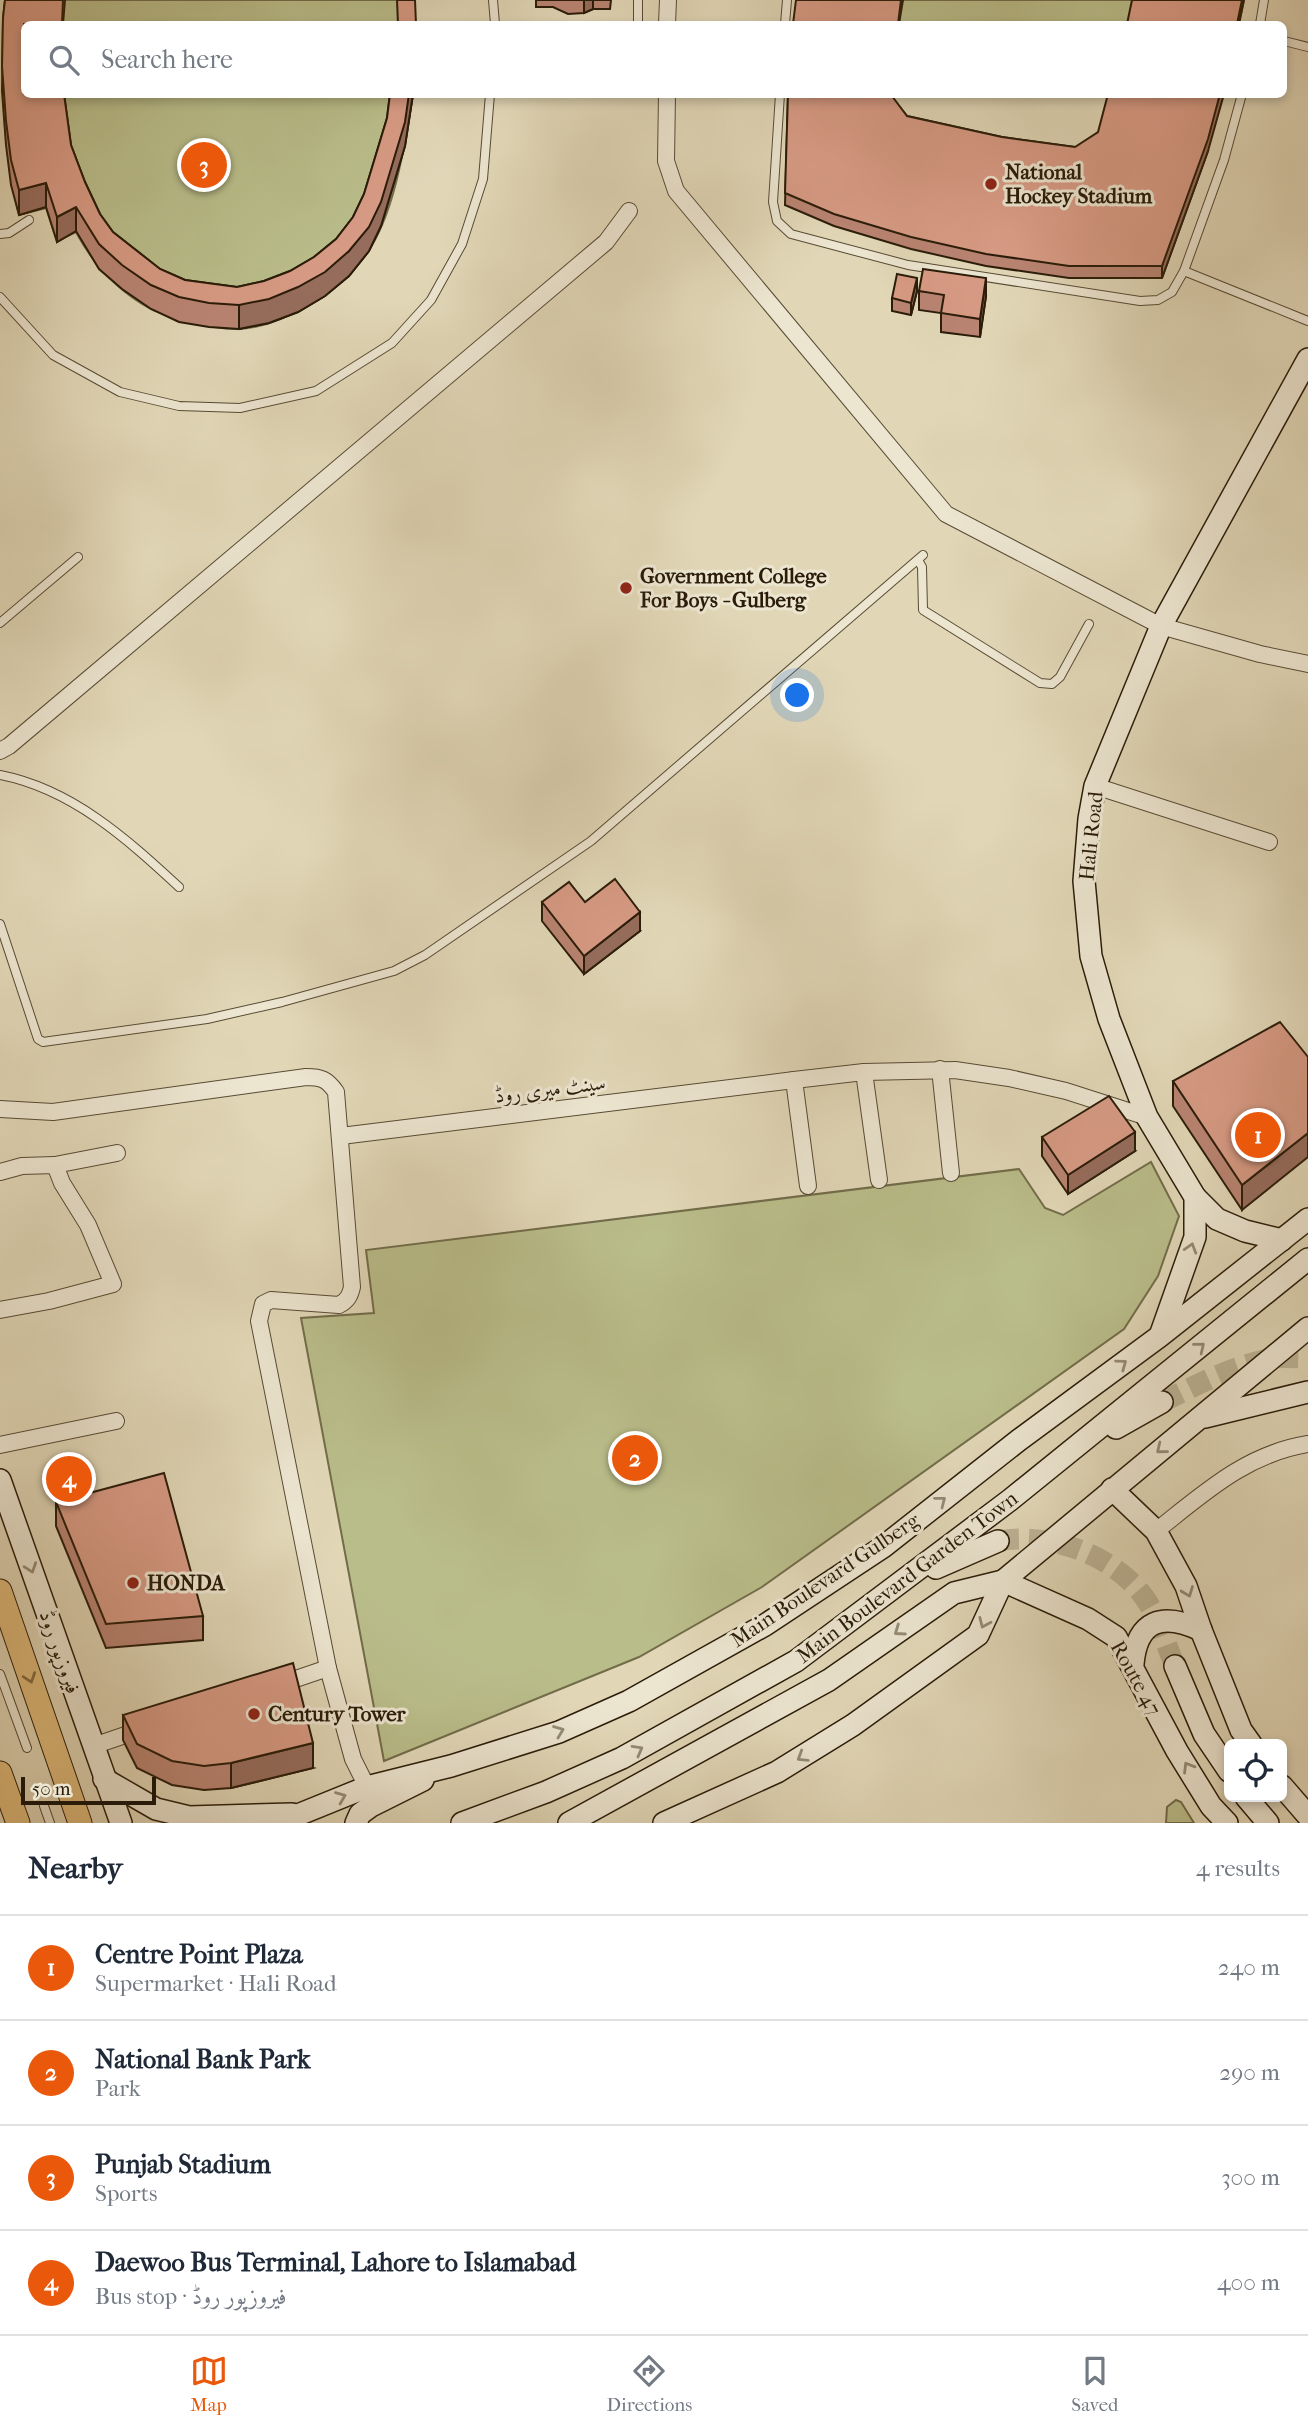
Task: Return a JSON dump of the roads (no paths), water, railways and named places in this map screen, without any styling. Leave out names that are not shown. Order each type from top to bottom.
[{"type":"main road","name":"Hali Road","points":[[1195,1197],[1147,1117],[1109,1019],[1091,956],[1084,881],[1089,819],[1095,786],[1161,626],[1308,359]]},
{"type":"main road","points":[[1195,1197],[1217,1219],[1245,1231],[1282,1240]]},
{"type":"main road","points":[[1160,1336],[1195,1237],[1195,1197]]},
{"type":"main road","name":"Main Boulevard Gulberg","points":[[278,1823],[367,1787],[451,1766],[559,1732],[629,1701],[765,1625],[883,1547],[1018,1440],[1160,1336],[1308,1219]]},
{"type":"main road","name":"Main Boulevard Garden Town","points":[[462,1823],[546,1792],[622,1758],[796,1661],[1010,1500],[1308,1259]]},
{"type":"main road","points":[[664,1823],[692,1816],[776,1772],[853,1726],[978,1635],[1003,1581],[1308,1328]]},
{"type":"main road","points":[[1198,1419],[1308,1392]]},
{"type":"main road","points":[[1010,1500],[1113,1430],[1162,1402]]},
{"type":"main road","name":"فیروزپور روڈ","points":[[0,1480],[121,1823]]},
{"type":"main road","points":[[1112,1489],[1156,1531],[1186,1586],[1200,1630],[1241,1730],[1247,1739]]},
{"type":"main road","points":[[902,1583],[998,1541]]},
{"type":"main road","name":"Main Boulevard Garden Town","points":[[569,1823],[829,1680],[954,1593],[1003,1581]]},
{"type":"main road","name":"Route 47","points":[[1003,1581],[1102,1627],[1116,1637],[1213,1814],[1227,1823]]},
{"type":"main road","points":[[0,1591],[79,1823]]},
{"type":"main road","points":[[1133,1664],[1135,1644],[1153,1624],[1169,1620],[1186,1623],[1200,1630]]},
{"type":"main road","points":[[1175,1666],[1204,1734],[1224,1764]]},
{"type":"main road","points":[[356,1823],[360,1814],[371,1806],[451,1766]]},
{"type":"main road","points":[[0,1773],[18,1823]]},
{"type":"main road","points":[[104,1779],[156,1809],[189,1817],[301,1814]]},
{"type":"main road","points":[[1287,1792],[1308,1816]]},
{"type":"main road","points":[[1250,1802],[1268,1823]]},
{"type":"street","points":[[667,21],[668,0]]},
{"type":"street","points":[[667,98],[666,161],[676,191],[946,514],[1161,626],[1260,654],[1308,664]]},
{"type":"street","points":[[0,751],[606,242],[629,211]]},
{"type":"street","points":[[1095,786],[1269,842]]},
{"type":"street","points":[[940,1069],[951,1173]]},
{"type":"street","name":"سینٹ میری روڈ","points":[[341,1136],[864,1072],[940,1069],[1009,1078],[1066,1091],[1147,1117]]},
{"type":"street","points":[[864,1072],[878,1180]]},
{"type":"street","points":[[0,1109],[53,1112],[306,1077],[321,1077],[329,1082],[336,1092],[352,1287],[350,1296],[339,1305],[271,1300],[263,1304],[259,1321],[328,1668],[353,1759],[367,1787]]},
{"type":"street","points":[[794,1080],[808,1186]]},
{"type":"street","points":[[0,1172],[22,1166],[55,1165],[117,1153]]},
{"type":"street","points":[[0,1310],[49,1301],[113,1284],[88,1226],[62,1183],[55,1165]]},
{"type":"street","points":[[0,1445],[116,1421]]},
{"type":"street","points":[[1156,1531],[1241,1466],[1287,1448],[1308,1444]]},
{"type":"street","points":[[263,1689],[328,1668]]},
{"type":"street","points":[[93,1746],[159,1724]]},
{"type":"lane","points":[[493,0],[495,21]]},
{"type":"lane","points":[[638,0],[638,21]]},
{"type":"lane","points":[[785,21],[787,0]]},
{"type":"lane","points":[[1260,21],[1264,0]]},
{"type":"lane","points":[[1287,42],[1308,47]]},
{"type":"lane","points":[[0,297],[53,355],[120,393],[179,407],[240,408],[316,391],[392,343],[431,300],[462,244],[483,179],[490,98]]},
{"type":"lane","points":[[779,98],[773,202],[776,221],[791,234],[908,265],[1140,301],[1158,300],[1172,292],[1184,271],[1224,160],[1241,98]]},
{"type":"lane","points":[[0,234],[9,233],[29,220]]},
{"type":"lane","points":[[1184,271],[1308,321]]},
{"type":"lane","points":[[0,623],[78,556]]},
{"type":"lane","points":[[0,924],[38,1039],[43,1042],[207,1019],[282,1002],[394,971],[425,955],[591,841],[920,558],[923,610],[1040,683],[1052,684],[1060,677],[1089,624]]},
{"type":"lane","points":[[0,775],[23,780],[60,796],[99,818],[179,887]]},
{"type":"lane","points":[[0,1674],[27,1748]]},
{"type":"lane","points":[[44,1806],[50,1823]]},
{"type":"tunnel","points":[[1162,1402],[1245,1365],[1275,1358],[1308,1358]]},
{"type":"tunnel","points":[[998,1541],[1018,1539],[1058,1543],[1098,1558],[1115,1569],[1131,1582],[1149,1604],[1175,1666]]},
{"type":"place","name":"Punjab Stadium","points":[[204,165]]},
{"type":"place","name":"National Hockey Stadium","points":[[991,184]]},
{"type":"place","name":"Government College For Boys - Gulberg","points":[[626,588]]},
{"type":"place","name":"Centre Point Plaza","points":[[1258,1135]]},
{"type":"place","name":"National Bank Park","points":[[635,1458]]},
{"type":"place","name":"Daewoo Bus Terminal, Lahore to Islamabad","points":[[69,1479]]},
{"type":"place","name":"HONDA","points":[[133,1583]]},
{"type":"place","name":"Century Tower","points":[[254,1714]]}]
